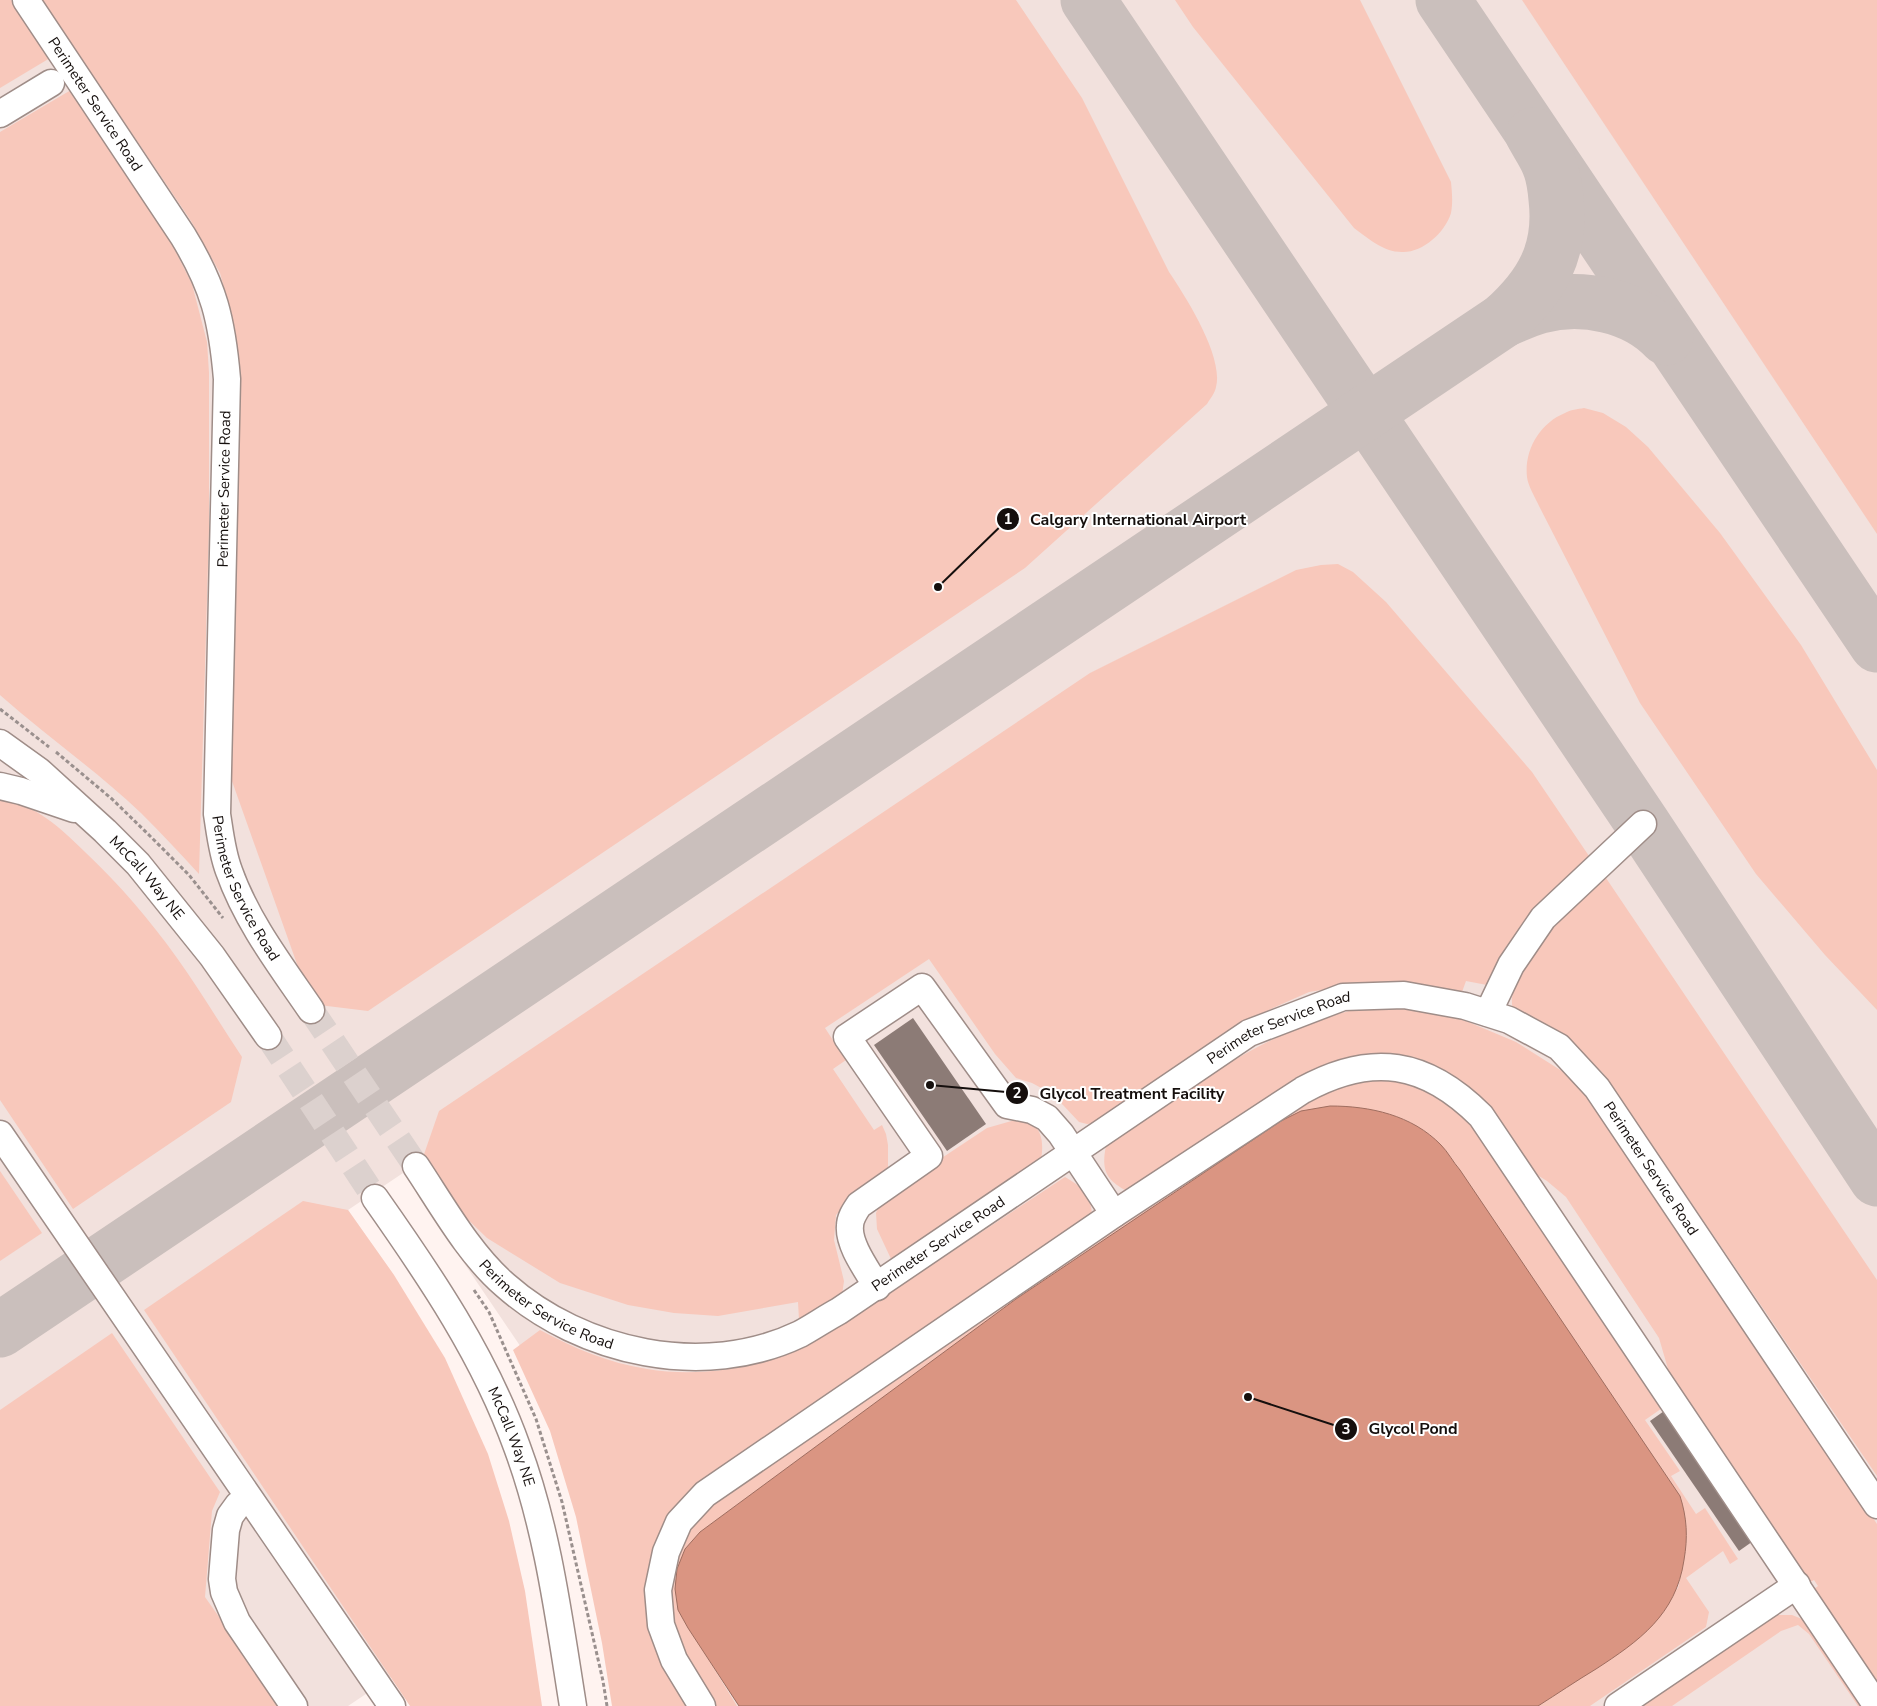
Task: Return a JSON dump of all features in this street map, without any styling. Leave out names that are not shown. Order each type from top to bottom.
[{"type":"street","name":"Perimeter Service Road","points":[[26,0],[184,236],[200,263],[216,304],[227,378],[217,814],[228,870],[238,893],[264,942],[311,1010]]},
{"type":"street","points":[[0,114],[51,83]]},
{"type":"street","name":"McCall Way NE","points":[[0,743],[38,771],[104,830],[138,864],[212,956],[268,1036]]},
{"type":"street","points":[[0,786],[21,791],[82,812]]},
{"type":"street","points":[[1488,1014],[1511,965],[1543,918],[1643,824]]},
{"type":"street","points":[[877,1287],[856,1251],[851,1237],[852,1215],[859,1205],[929,1156],[847,1037],[922,987],[1007,1105],[1032,1110],[1047,1118],[1061,1134],[1114,1214]]},
{"type":"street","name":"Perimeter Service Road","points":[[416,1166],[482,1262],[504,1284],[530,1305],[557,1322],[613,1346],[644,1353],[708,1356],[741,1352],[771,1345],[799,1334],[877,1287],[1250,1034],[1343,998],[1404,995],[1465,1006],[1508,1020],[1559,1046],[1597,1088],[1877,1505]]},
{"type":"street","points":[[702,1706],[674,1660],[661,1625],[658,1590],[666,1552],[679,1522],[705,1494],[1114,1214],[1303,1090],[1322,1079],[1341,1073],[1382,1067],[1423,1074],[1437,1081],[1466,1101],[1481,1116],[1877,1706]]},
{"type":"street","points":[[0,1134],[392,1706]]},
{"type":"street","name":"McCall Way NE","points":[[376,1198],[419,1260],[460,1328],[495,1393],[518,1448],[540,1521],[555,1594],[573,1706]]},
{"type":"street","points":[[248,1497],[238,1505],[230,1516],[226,1530],[222,1579],[224,1592],[237,1622],[294,1706]]},
{"type":"street","points":[[1618,1706],[1797,1585]]},
{"type":"shaded area","points":[[0,0],[1877,0],[1877,1706],[685,1706],[646,1532],[403,1173],[348,1210],[393,1274],[487,1613],[348,1706],[0,1706]]},
{"type":"shaded area","points":[[0,0],[11,0],[50,58],[0,88]]},
{"type":"shaded area","points":[[42,0],[1016,0],[1082,98],[1169,272],[1185,296],[1202,328],[1209,344],[1217,374],[1214,394],[1207,404],[1025,568],[368,1011],[319,1005],[303,981],[227,767],[238,383],[235,329],[220,273],[191,221]]},
{"type":"shaded area","points":[[1175,0],[1360,0],[1451,182],[1451,213],[1444,228],[1425,245],[1402,252],[1382,247],[1354,228],[1193,27]]},
{"type":"shaded area","points":[[1522,0],[1877,0],[1877,534],[1565,65]]},
{"type":"shaded area","points":[[71,90],[167,234],[192,284],[207,342],[209,373],[209,529],[199,874],[141,813],[0,695],[0,132]]},
{"type":"shaded area","points":[[1584,408],[1603,413],[1626,427],[1648,447],[1720,533],[1801,645],[1877,770],[1877,1010],[1825,955],[1756,874],[1640,703],[1532,492],[1527,477],[1527,467],[1528,457],[1536,439],[1548,423],[1569,411]]},
{"type":"shaded area","points":[[1338,564],[1353,572],[1386,602],[1532,772],[1589,856],[1536,910],[1505,948],[1487,985],[1466,981],[1462,992],[1363,983],[1309,992],[1273,1008],[1235,1029],[1095,1123],[1087,1124],[1079,1122],[1045,1090],[1016,1078],[995,1054],[929,959],[825,1028],[846,1060],[833,1069],[874,1130],[882,1125],[888,1145],[888,1168],[858,1190],[836,1215],[834,1240],[844,1281],[842,1295],[799,1320],[798,1302],[718,1316],[674,1313],[628,1305],[560,1283],[487,1238],[455,1207],[422,1160],[439,1111],[1090,673],[1296,570]]},
{"type":"shaded area","points":[[0,799],[25,806],[47,818],[98,864],[134,903],[167,944],[242,1057],[231,1102],[73,1209],[0,1100]]},
{"type":"shaded area","points":[[1606,878],[1877,1280],[1877,1476],[1603,1073],[1571,1042],[1513,1011],[1512,998],[1514,991],[1537,948],[1557,924]]},
{"type":"shaded area","points":[[1391,1007],[1425,1010],[1466,1021],[1516,1042],[1565,1073],[1594,1104],[1877,1524],[1877,1693],[1810,1592],[1818,1586],[1814,1580],[1805,1585],[1673,1386],[1659,1338],[1566,1197],[1547,1181],[1529,1170],[1487,1113],[1368,1060],[1127,1191],[1114,1183],[1107,1173],[1104,1162],[1106,1146],[1192,1086],[1252,1050],[1283,1034],[1315,1021],[1354,1010]]},
{"type":"shaded area","points":[[1372,1073],[1416,1079],[1475,1122],[1668,1404],[1645,1420],[1680,1471],[1671,1476],[1696,1514],[1705,1508],[1738,1559],[1730,1564],[1723,1551],[1686,1578],[1709,1612],[1706,1627],[1590,1706],[1533,1706],[1678,1588],[1686,1542],[1685,1520],[1680,1496],[1441,1145],[1426,1132],[1404,1119],[1281,1121],[1016,1299],[700,1532],[685,1549],[678,1610],[737,1706],[711,1706],[684,1665],[664,1596],[668,1566],[698,1512],[1282,1111]]},
{"type":"shaded area","points":[[1330,1106],[1375,1110],[1404,1119],[1430,1135],[1444,1148],[1680,1496],[1686,1528],[1684,1560],[1680,1579],[1673,1596],[1653,1625],[1641,1637],[1612,1659],[1538,1706],[739,1706],[678,1610],[675,1589],[677,1569],[685,1549],[700,1532],[1016,1299],[1281,1121],[1301,1111]]},
{"type":"shaded area","points":[[1015,1120],[1031,1123],[1038,1130],[1042,1145],[1041,1160],[892,1261],[877,1229],[876,1213],[883,1197],[987,1128]]},
{"type":"shaded area","points":[[0,1171],[42,1233],[0,1261]]},
{"type":"shaded area","points":[[1065,1177],[1081,1188],[1088,1197],[1092,1216],[712,1480],[656,1558],[694,1706],[612,1706],[602,1643],[576,1517],[550,1431],[513,1350],[540,1330],[592,1354],[619,1363],[647,1369],[670,1372],[716,1371],[761,1362],[783,1355],[824,1336]]},
{"type":"shaded area","points":[[303,1201],[348,1210],[394,1275],[445,1358],[488,1454],[509,1521],[525,1591],[542,1706],[410,1706],[144,1310]]},
{"type":"shaded area","points":[[112,1333],[220,1492],[212,1511],[205,1597],[282,1706],[0,1706],[0,1410]]},
{"type":"shaded area","points":[[1775,1615],[1792,1615],[1807,1621],[1869,1706],[1858,1706],[1809,1634],[1798,1625],[1781,1631],[1672,1706],[1636,1706]]},
{"type":"building","points":[[913,1018],[986,1124],[947,1151],[874,1045]]},
{"type":"building","points":[[1667,1409],[1756,1539],[1739,1551],[1650,1421]]},
{"type":"taxiway","points":[[1088,0],[1643,824],[1877,1179]]},
{"type":"taxiway","points":[[1443,0],[1877,645]]},
{"type":"taxiway","points":[[0,1330],[1504,320],[1529,294],[1539,280],[1552,251],[1556,235],[1556,194],[1550,166],[1533,135]]},
{"type":"taxiway","points":[[1504,320],[1540,306],[1556,303],[1590,303],[1624,310],[1653,327],[1666,338]]},
{"type":"tunnel","points":[[311,1010],[416,1166]]},
{"type":"tunnel","points":[[268,1036],[375,1198]]},
{"type":"place","name":"Calgary International Airport","points":[[938,587]]},
{"type":"place","name":"Glycol Treatment Facility","points":[[930,1085]]},
{"type":"place","name":"Glycol Pond","points":[[1248,1397]]}]
